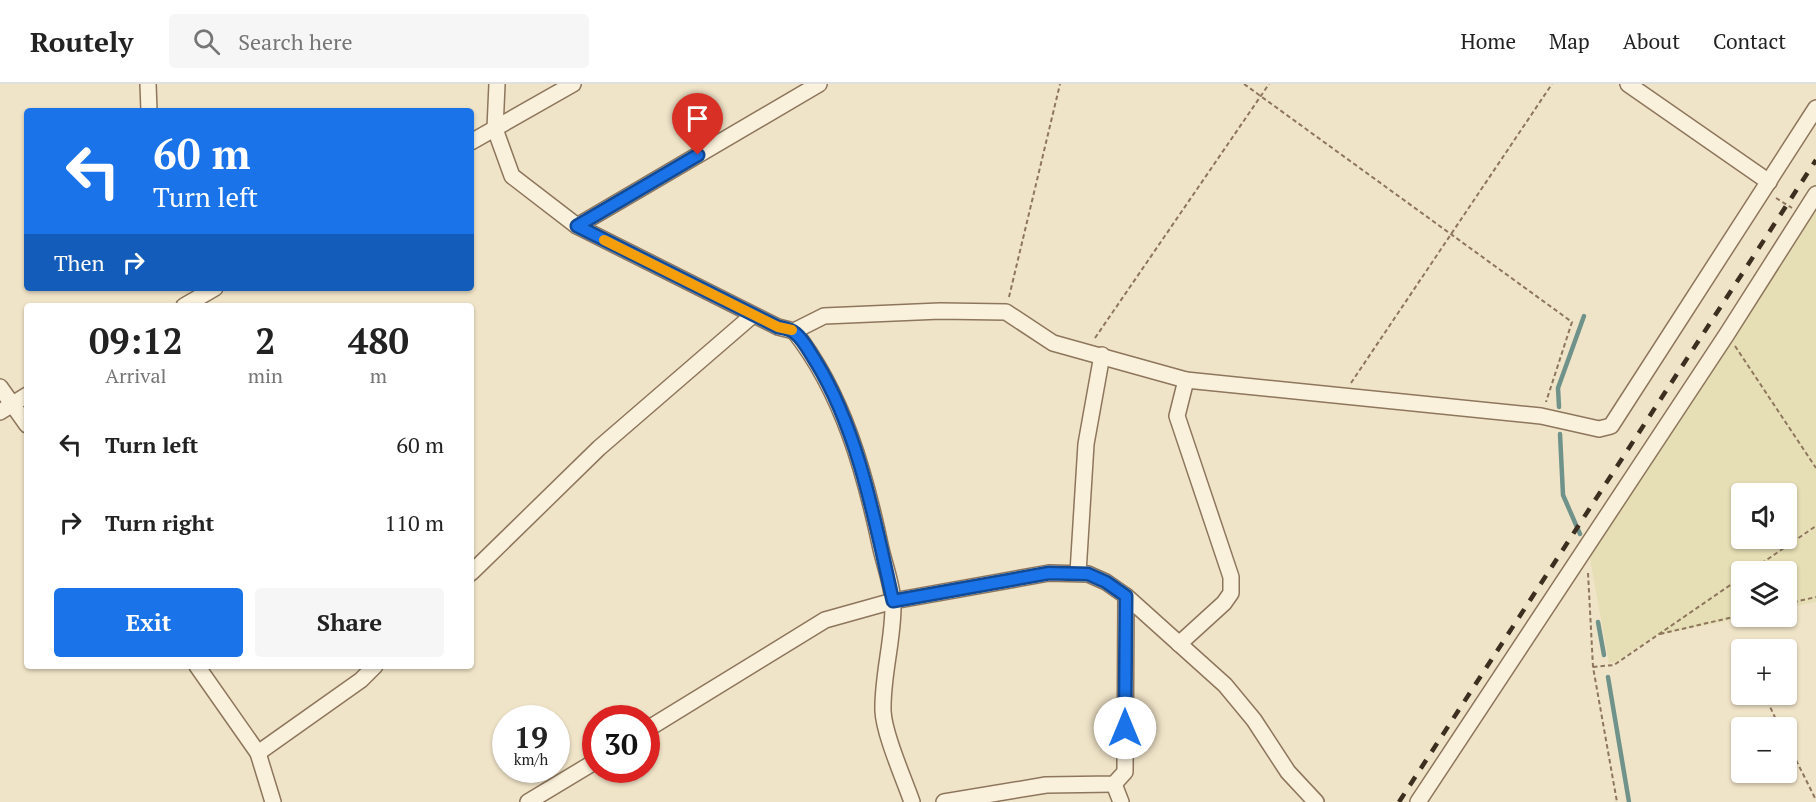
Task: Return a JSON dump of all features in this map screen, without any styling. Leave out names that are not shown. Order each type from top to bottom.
[{"type":"street","points":[[148,84],[149,108]]},
{"type":"street","points":[[497,84],[495,129],[512,176],[577,226],[753,315],[778,327],[794,331],[828,381],[851,439],[873,512],[893,601],[883,712],[912,802]]},
{"type":"street","points":[[474,140],[573,84]]},
{"type":"street","points":[[577,226],[819,84]]},
{"type":"street","points":[[1628,84],[1766,186]]},
{"type":"street","points":[[794,331],[824,316],[940,311],[1006,312],[1053,343],[1186,380],[1541,416],[1599,429],[1611,426],[1816,108]]},
{"type":"street","points":[[1418,802],[1727,334],[1816,194]]},
{"type":"street","points":[[189,303],[210,291]]},
{"type":"street","points":[[474,570],[599,448],[753,315]]},
{"type":"street","points":[[1078,573],[1094,353]]},
{"type":"street","points":[[1179,644],[1224,603],[1231,593],[1232,577],[1177,416],[1186,380]]},
{"type":"street","points":[[0,387],[6,408],[24,423]]},
{"type":"street","points":[[6,408],[24,397]]},
{"type":"street","points":[[660,721],[825,620],[893,601],[1049,573],[1088,574],[1106,582],[1126,596],[1225,685],[1254,720],[1288,772],[1316,802]]},
{"type":"street","points":[[944,802],[1046,785],[1114,784],[1125,772],[1126,596]]},
{"type":"street","points":[[199,669],[258,753],[273,802]]},
{"type":"street","points":[[258,753],[361,680],[372,669]]},
{"type":"street","points":[[528,802],[582,769]]},
{"type":"street","points":[[1114,784],[1121,802]]},
{"type":"path","points":[[1006,312],[1060,84]]},
{"type":"path","points":[[1244,84],[1572,322],[1541,416]]},
{"type":"path","points":[[1094,353],[1269,84]]},
{"type":"path","points":[[1343,395],[1552,84]]},
{"type":"path","points":[[1766,186],[1803,215]]},
{"type":"path","points":[[1727,334],[1816,468]]},
{"type":"path","points":[[1765,561],[1816,526]]},
{"type":"path","points":[[1586,547],[1593,667],[1617,802]]},
{"type":"path","points":[[1593,667],[1614,665],[1731,584]]},
{"type":"path","points":[[1797,601],[1816,597]]},
{"type":"path","points":[[1656,635],[1731,618]]},
{"type":"path","points":[[1797,762],[1816,800]]},
{"type":"shaded area","points":[[1816,200],[1816,527],[1797,540],[1797,483],[1731,483],[1731,549],[1784,549],[1766,561],[1731,561],[1731,620],[1656,635],[1616,662],[1609,663],[1589,553]]},
{"type":"shaded area","points":[[1816,528],[1816,602],[1797,606],[1797,561],[1766,561],[1784,549],[1797,549],[1797,541]]},
{"type":"waterway","points":[[1559,407],[1558,388],[1584,316]]},
{"type":"waterway","points":[[1560,434],[1563,495],[1580,534]]},
{"type":"waterway","points":[[1598,622],[1604,655]]},
{"type":"waterway","points":[[1608,677],[1629,802]]},
{"type":"railway","points":[[1399,802],[1816,160]]},
{"type":"slow traffic","points":[[604,240],[778,327],[792,330]]},
{"type":"route","points":[[698,155],[577,226],[778,327],[794,331],[828,381],[851,439],[873,512],[893,601],[1049,573],[1088,574],[1106,582],[1126,596],[1125,728]]}]
